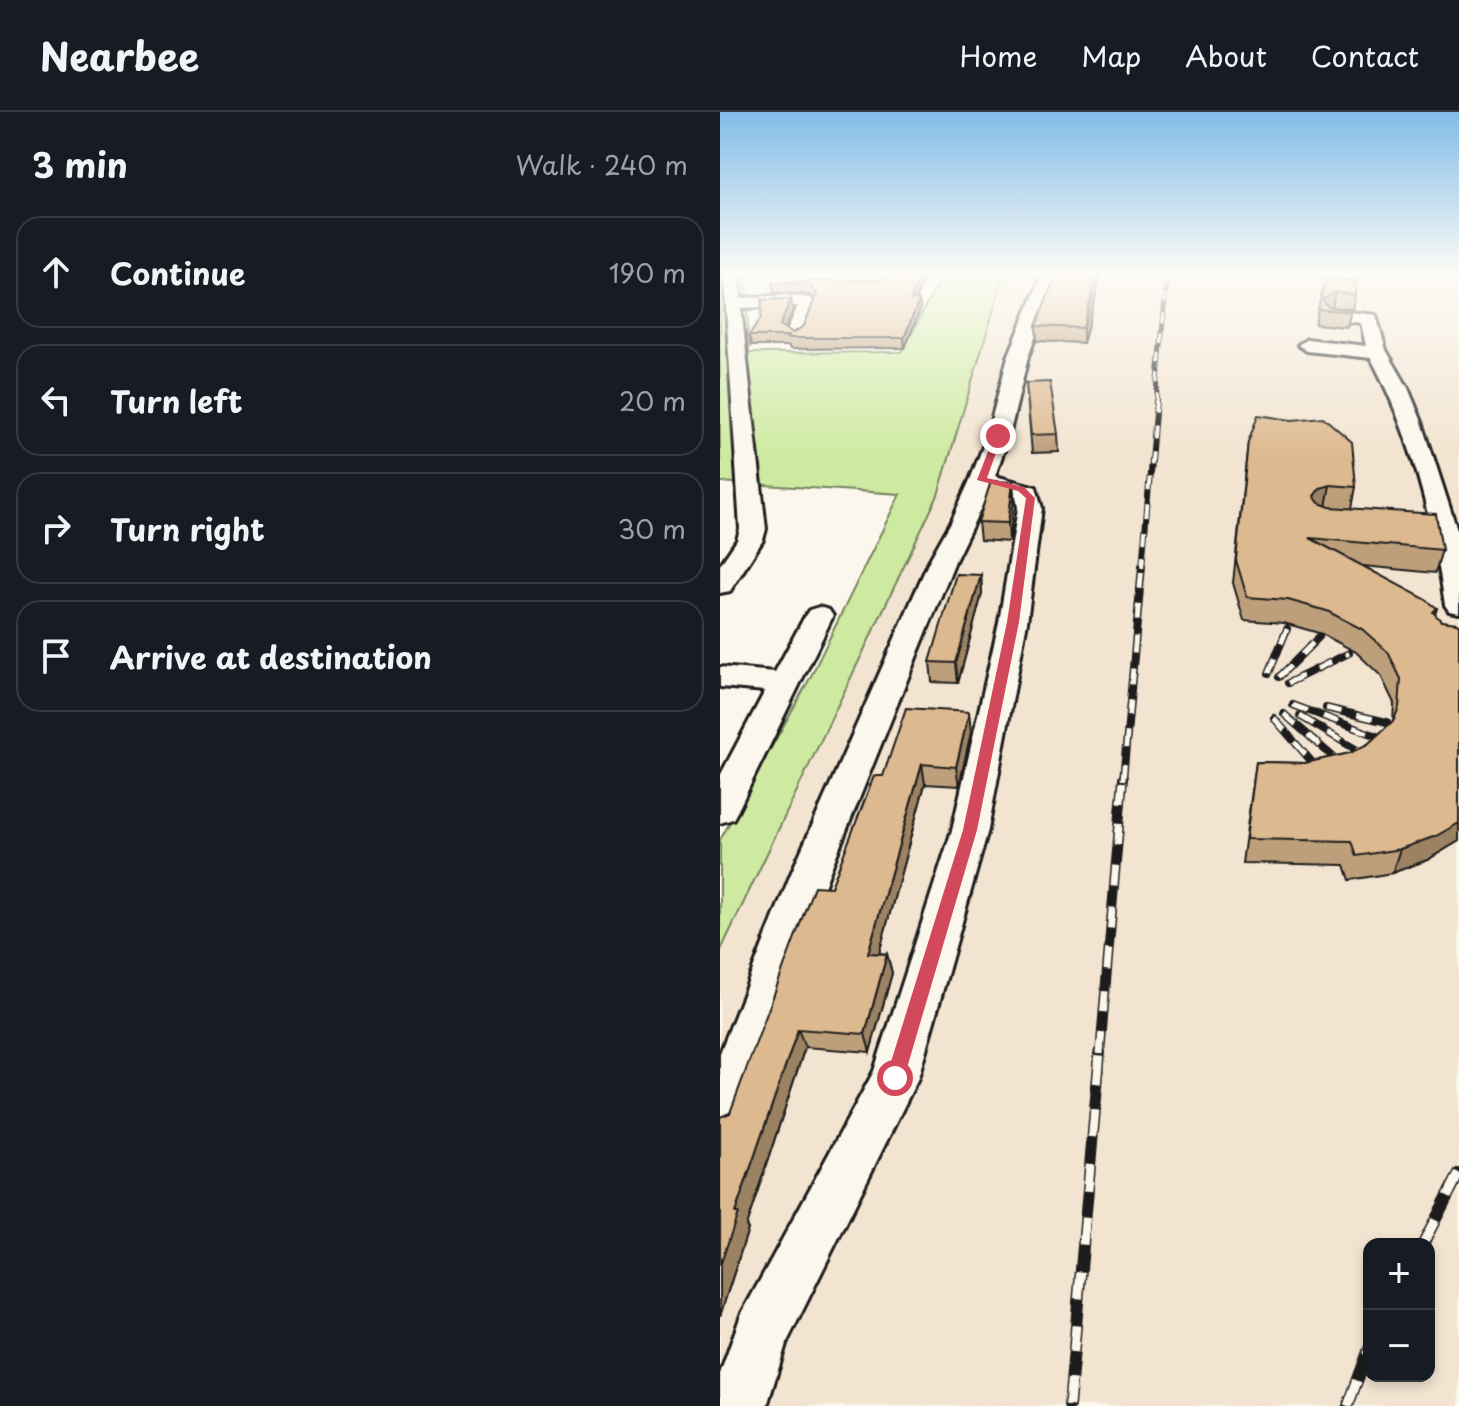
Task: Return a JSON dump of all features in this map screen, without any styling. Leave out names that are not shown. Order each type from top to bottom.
[{"type":"street","points":[[720,585],[750,540],[753,529],[735,335]]},
{"type":"street","points":[[720,1113],[809,876],[942,561],[964,522],[982,480],[1026,335]]},
{"type":"street","points":[[1372,335],[1401,396],[1451,529],[1457,619]]},
{"type":"street","points":[[1307,345],[1373,342]]},
{"type":"street","points":[[738,1406],[761,1335],[895,1078],[970,830],[1013,622],[1030,508],[1030,498],[1021,489],[982,480]]},
{"type":"street","points":[[1414,526],[1451,529]]},
{"type":"street","points":[[720,810],[819,616]]},
{"type":"street","points":[[720,677],[783,683]]},
{"type":"shaded area","points":[[986,335],[1459,335],[1459,1406],[720,1406],[720,952],[938,495]]},
{"type":"green space","points":[[720,335],[748,335],[749,353],[902,352],[911,335],[986,335],[938,495],[720,952],[720,840],[810,678],[900,494],[720,482]]},
{"type":"building","points":[[749,335],[905,335],[904,338]]},
{"type":"building","points":[[1050,382],[1058,434],[1031,435],[1026,383]]},
{"type":"building","points":[[1258,415],[1292,420],[1323,417],[1352,442],[1356,487],[1330,485],[1320,488],[1314,496],[1319,503],[1330,507],[1436,514],[1442,550],[1310,538],[1425,599],[1437,608],[1433,612],[1441,621],[1459,625],[1459,823],[1436,836],[1400,849],[1357,856],[1352,841],[1246,839],[1256,762],[1305,763],[1350,753],[1368,744],[1394,720],[1399,707],[1401,679],[1388,652],[1362,629],[1327,611],[1288,600],[1247,597],[1236,560],[1248,442]]},
{"type":"building","points":[[991,481],[1013,482],[1008,523],[978,522]]},
{"type":"building","points":[[956,574],[981,575],[956,663],[930,662]]},
{"type":"building","points":[[906,708],[969,712],[956,767],[922,764],[868,953],[887,954],[865,1034],[798,1029],[720,1266],[720,1117],[730,1113],[814,886],[831,887],[874,776],[883,776]]},
{"type":"railway","points":[[1156,403],[1162,335]]},
{"type":"railway","points":[[1142,568],[1156,401]]},
{"type":"railway","points":[[1123,780],[1142,566]]},
{"type":"railway","points":[[1269,673],[1287,629]]},
{"type":"railway","points":[[1279,677],[1319,637]]},
{"type":"railway","points":[[1288,683],[1349,653]]},
{"type":"railway","points":[[1293,705],[1382,738]]},
{"type":"railway","points":[[1326,708],[1387,722]]},
{"type":"railway","points":[[1284,714],[1347,769]]},
{"type":"railway","points":[[1300,716],[1367,756]]},
{"type":"railway","points":[[1274,718],[1324,776]]},
{"type":"railway","points":[[1100,1054],[1123,778]]},
{"type":"railway","points":[[1069,1406],[1100,1052]]},
{"type":"railway","points":[[1426,1238],[1459,1174]]},
{"type":"railway","points":[[1348,1406],[1363,1365]]},
{"type":"route","points":[[895,1078],[970,830],[1013,622],[1030,498],[1021,489],[982,480],[998,436]]}]
